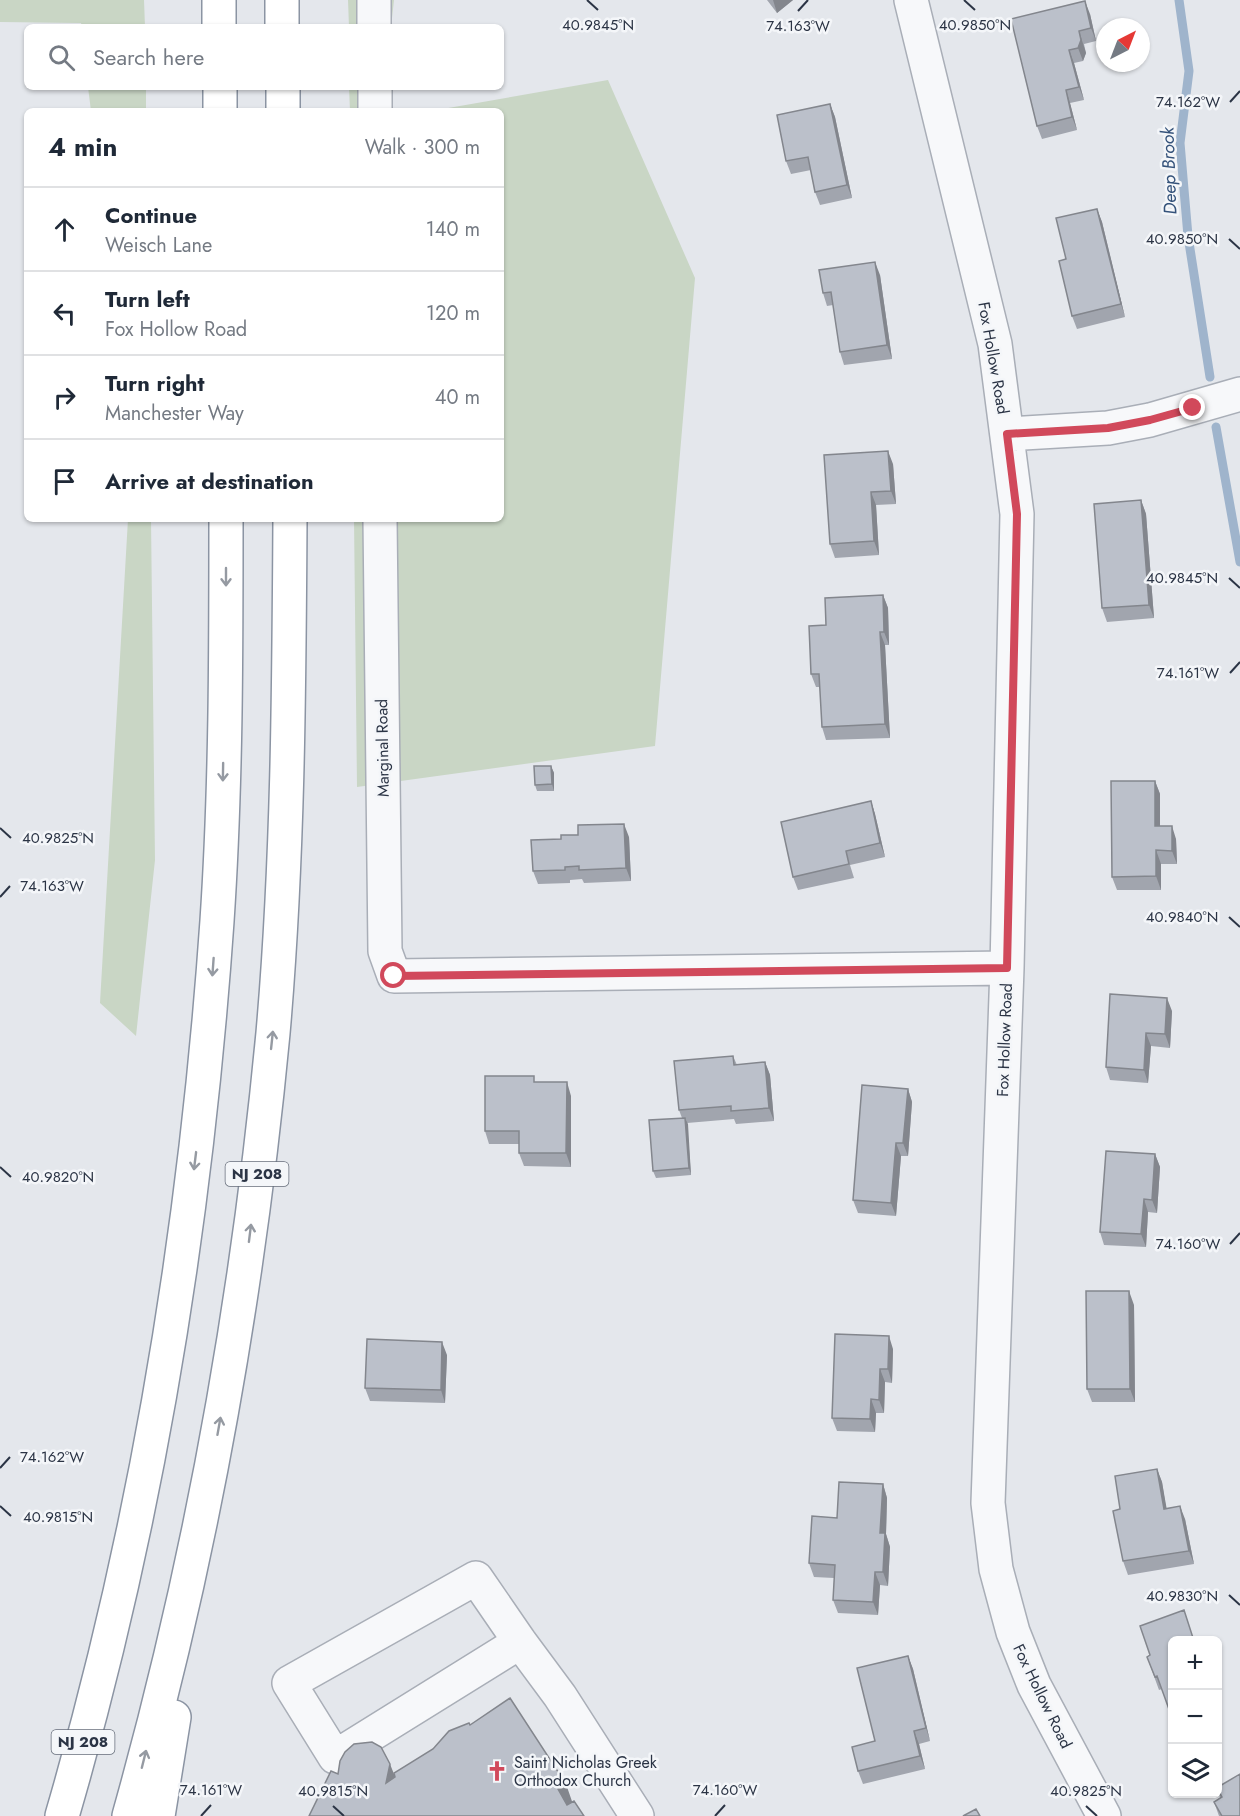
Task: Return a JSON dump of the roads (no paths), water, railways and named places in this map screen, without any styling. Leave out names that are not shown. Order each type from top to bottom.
[{"type":"highway","points":[[219,0],[219,24]]},
{"type":"highway","points":[[282,0],[282,24]]},
{"type":"highway","points":[[220,90],[220,108]]},
{"type":"highway","points":[[283,90],[284,108]]},
{"type":"highway","name":"NJ 208","points":[[62,1816],[103,1667],[129,1551],[167,1354],[199,1129],[217,919],[222,808],[226,522]]},
{"type":"highway","name":"NJ 208","points":[[129,1816],[186,1586],[211,1472],[249,1239],[273,1032],[281,923],[290,522]]},
{"type":"highway","points":[[158,1816],[211,1472]]},
{"type":"street","points":[[374,0],[374,24]]},
{"type":"street","name":"Fox Hollow Road","points":[[911,0],[995,344],[1017,514],[1007,968],[989,1514],[996,1569],[1013,1632],[1034,1686],[1104,1816]]},
{"type":"street","points":[[375,90],[375,108]]},
{"type":"street","points":[[1007,434],[1108,428],[1150,420],[1240,394]]},
{"type":"street","name":"Marginal Road","points":[[380,522],[385,951],[394,976],[1007,968]]},
{"type":"street","points":[[520,1642],[335,1757],[289,1683],[476,1578],[560,1696],[637,1816]]},
{"type":"street","points":[[47,1816],[103,1667]]},
{"type":"waterway","name":"Deep Brook","points":[[1179,0],[1189,71],[1180,143],[1188,236],[1210,377]]},
{"type":"waterway","name":"Deep Brook","points":[[1216,427],[1240,562]]},
{"type":"place","name":"Saint Nicholas Greek Orthodox Church","points":[[497,1771]]}]
